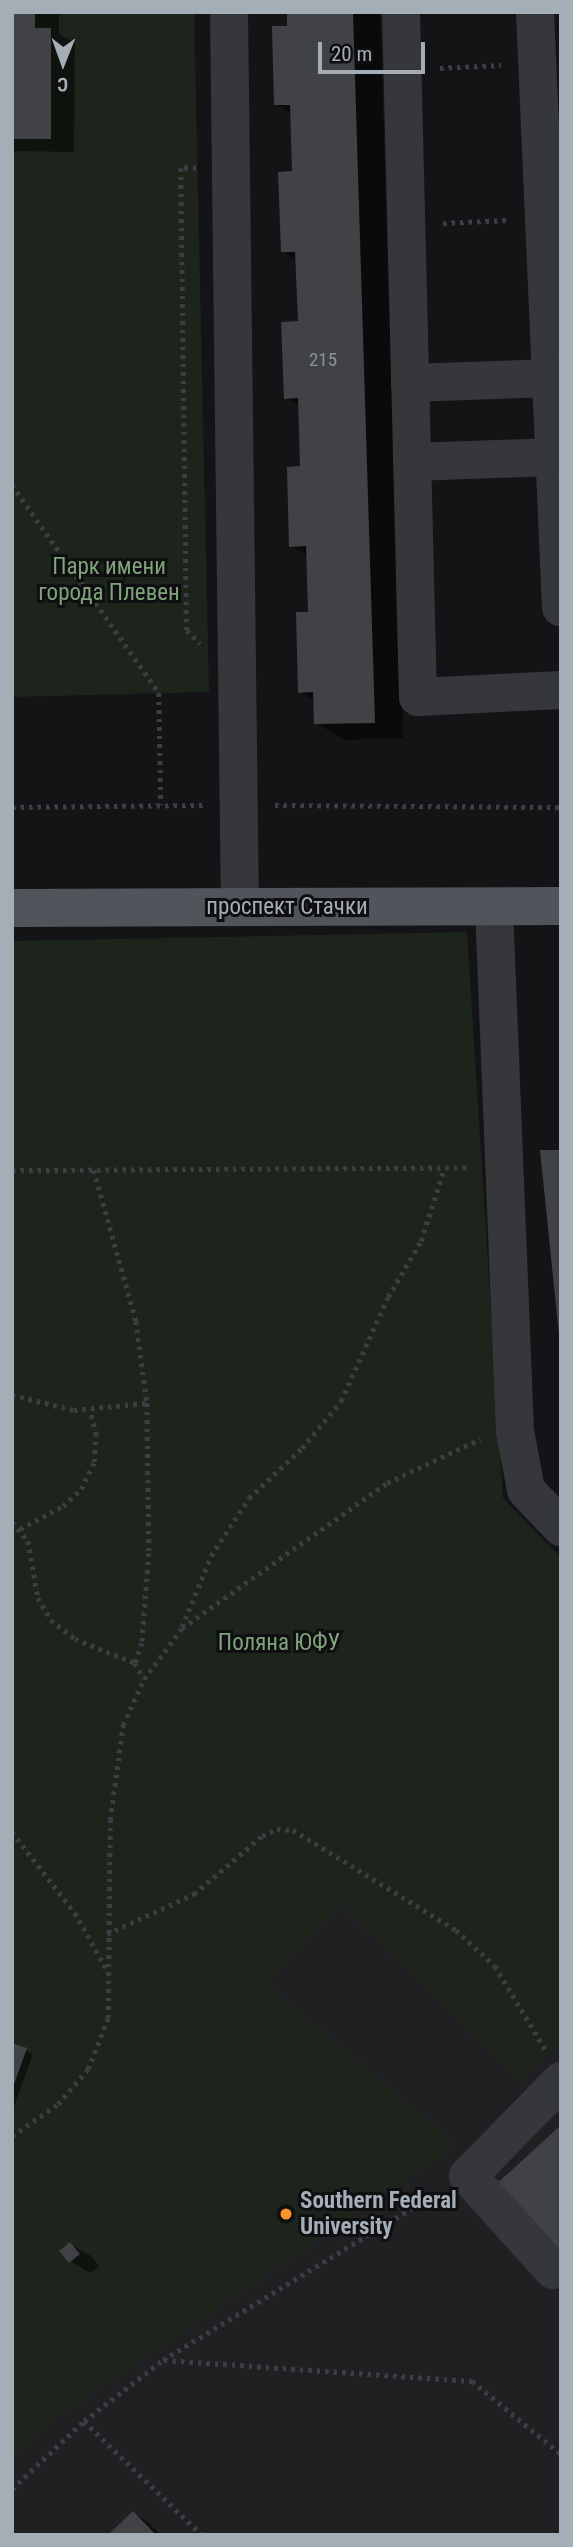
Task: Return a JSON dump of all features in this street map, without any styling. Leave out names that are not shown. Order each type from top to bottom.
[{"type":"main road","name":"проспект Стачки","points":[[12,908],[561,906]]},
{"type":"lane","points":[[229,12],[240,907]]},
{"type":"lane","points":[[401,12],[418,697],[561,690]]},
{"type":"lane","points":[[535,12],[537,62],[551,170],[544,218],[561,607]]},
{"type":"lane","points":[[410,383],[551,378]]},
{"type":"lane","points":[[412,462],[554,457]]},
{"type":"lane","points":[[494,908],[507,1167],[515,1431],[526,1490],[561,1527]]},
{"type":"lane","points":[[553,2270],[468,2176],[557,2071]]},
{"type":"path","points":[[403,70],[537,62]]},
{"type":"path","points":[[406,224],[544,218]]},
{"type":"path","points":[[12,485],[159,693],[161,805]]},
{"type":"path","points":[[12,807],[561,807]]},
{"type":"path","points":[[12,1170],[507,1167]]},
{"type":"path","points":[[12,2137],[58,2105],[88,2069],[108,2018],[106,1969],[110,1820],[122,1725],[144,1679],[182,1628],[211,1556],[249,1498],[302,1448],[341,1401],[388,1297],[421,1241],[444,1169]]},
{"type":"path","points":[[94,1170],[136,1321],[147,1403],[149,1553],[142,1643],[135,1663]]},
{"type":"path","points":[[12,1395],[90,1411],[147,1403]]},
{"type":"path","points":[[20,1529],[63,1506],[81,1489],[94,1462],[96,1435],[90,1411]]},
{"type":"path","points":[[182,1628],[387,1483],[491,1434],[515,1431]]},
{"type":"path","points":[[12,1522],[28,1541],[38,1598],[51,1620],[75,1639],[135,1663],[144,1679]]},
{"type":"path","points":[[107,1934],[194,1894],[261,1836],[276,1829],[293,1830],[456,1930],[495,1966],[557,2071]]},
{"type":"path","points":[[12,1832],[75,1913],[106,1969]]},
{"type":"path","points":[[12,2489],[84,2421],[163,2360],[468,2176]]},
{"type":"path","points":[[163,2360],[472,2381],[561,2454]]},
{"type":"path","points":[[84,2421],[202,2535]]},
{"type":"shaded area","name":"Southern Federal University","points":[[561,1770],[561,2535],[12,2535],[12,1893]]},
{"type":"green space","name":"Парк имени города Плевен","points":[[12,12],[194,12],[209,692],[12,697]]},
{"type":"green space","name":"Поляна ЮФУ","points":[[467,932],[503,1498],[561,1558],[561,2042],[520,2081],[342,1904],[266,1984],[458,2145],[56,2418],[12,2459],[12,941]]},
{"type":"building","points":[[12,12],[35,12],[35,28],[51,28],[51,139],[12,139]]},
{"type":"building","points":[[287,12],[353,12],[375,723],[314,724],[313,692],[298,693],[296,612],[308,612],[306,546],[289,547],[287,467],[300,466],[298,398],[284,399],[281,322],[298,321],[295,252],[281,252],[278,172],[292,171],[290,105],[274,105],[272,26],[287,26]]},
{"type":"building","points":[[540,1150],[561,1150],[561,1335],[559,1335]]},
{"type":"building","points":[[12,2043],[27,2048],[13,2087],[12,2087]]},
{"type":"building","points":[[561,2125],[561,2247],[553,2254],[492,2188]]},
{"type":"building","points":[[70,2242],[80,2254],[69,2263],[59,2251]]},
{"type":"building","points":[[133,2511],[156,2535],[108,2535]]},
{"type":"place","name":"Southern Federal University","points":[[286,2214]]}]
